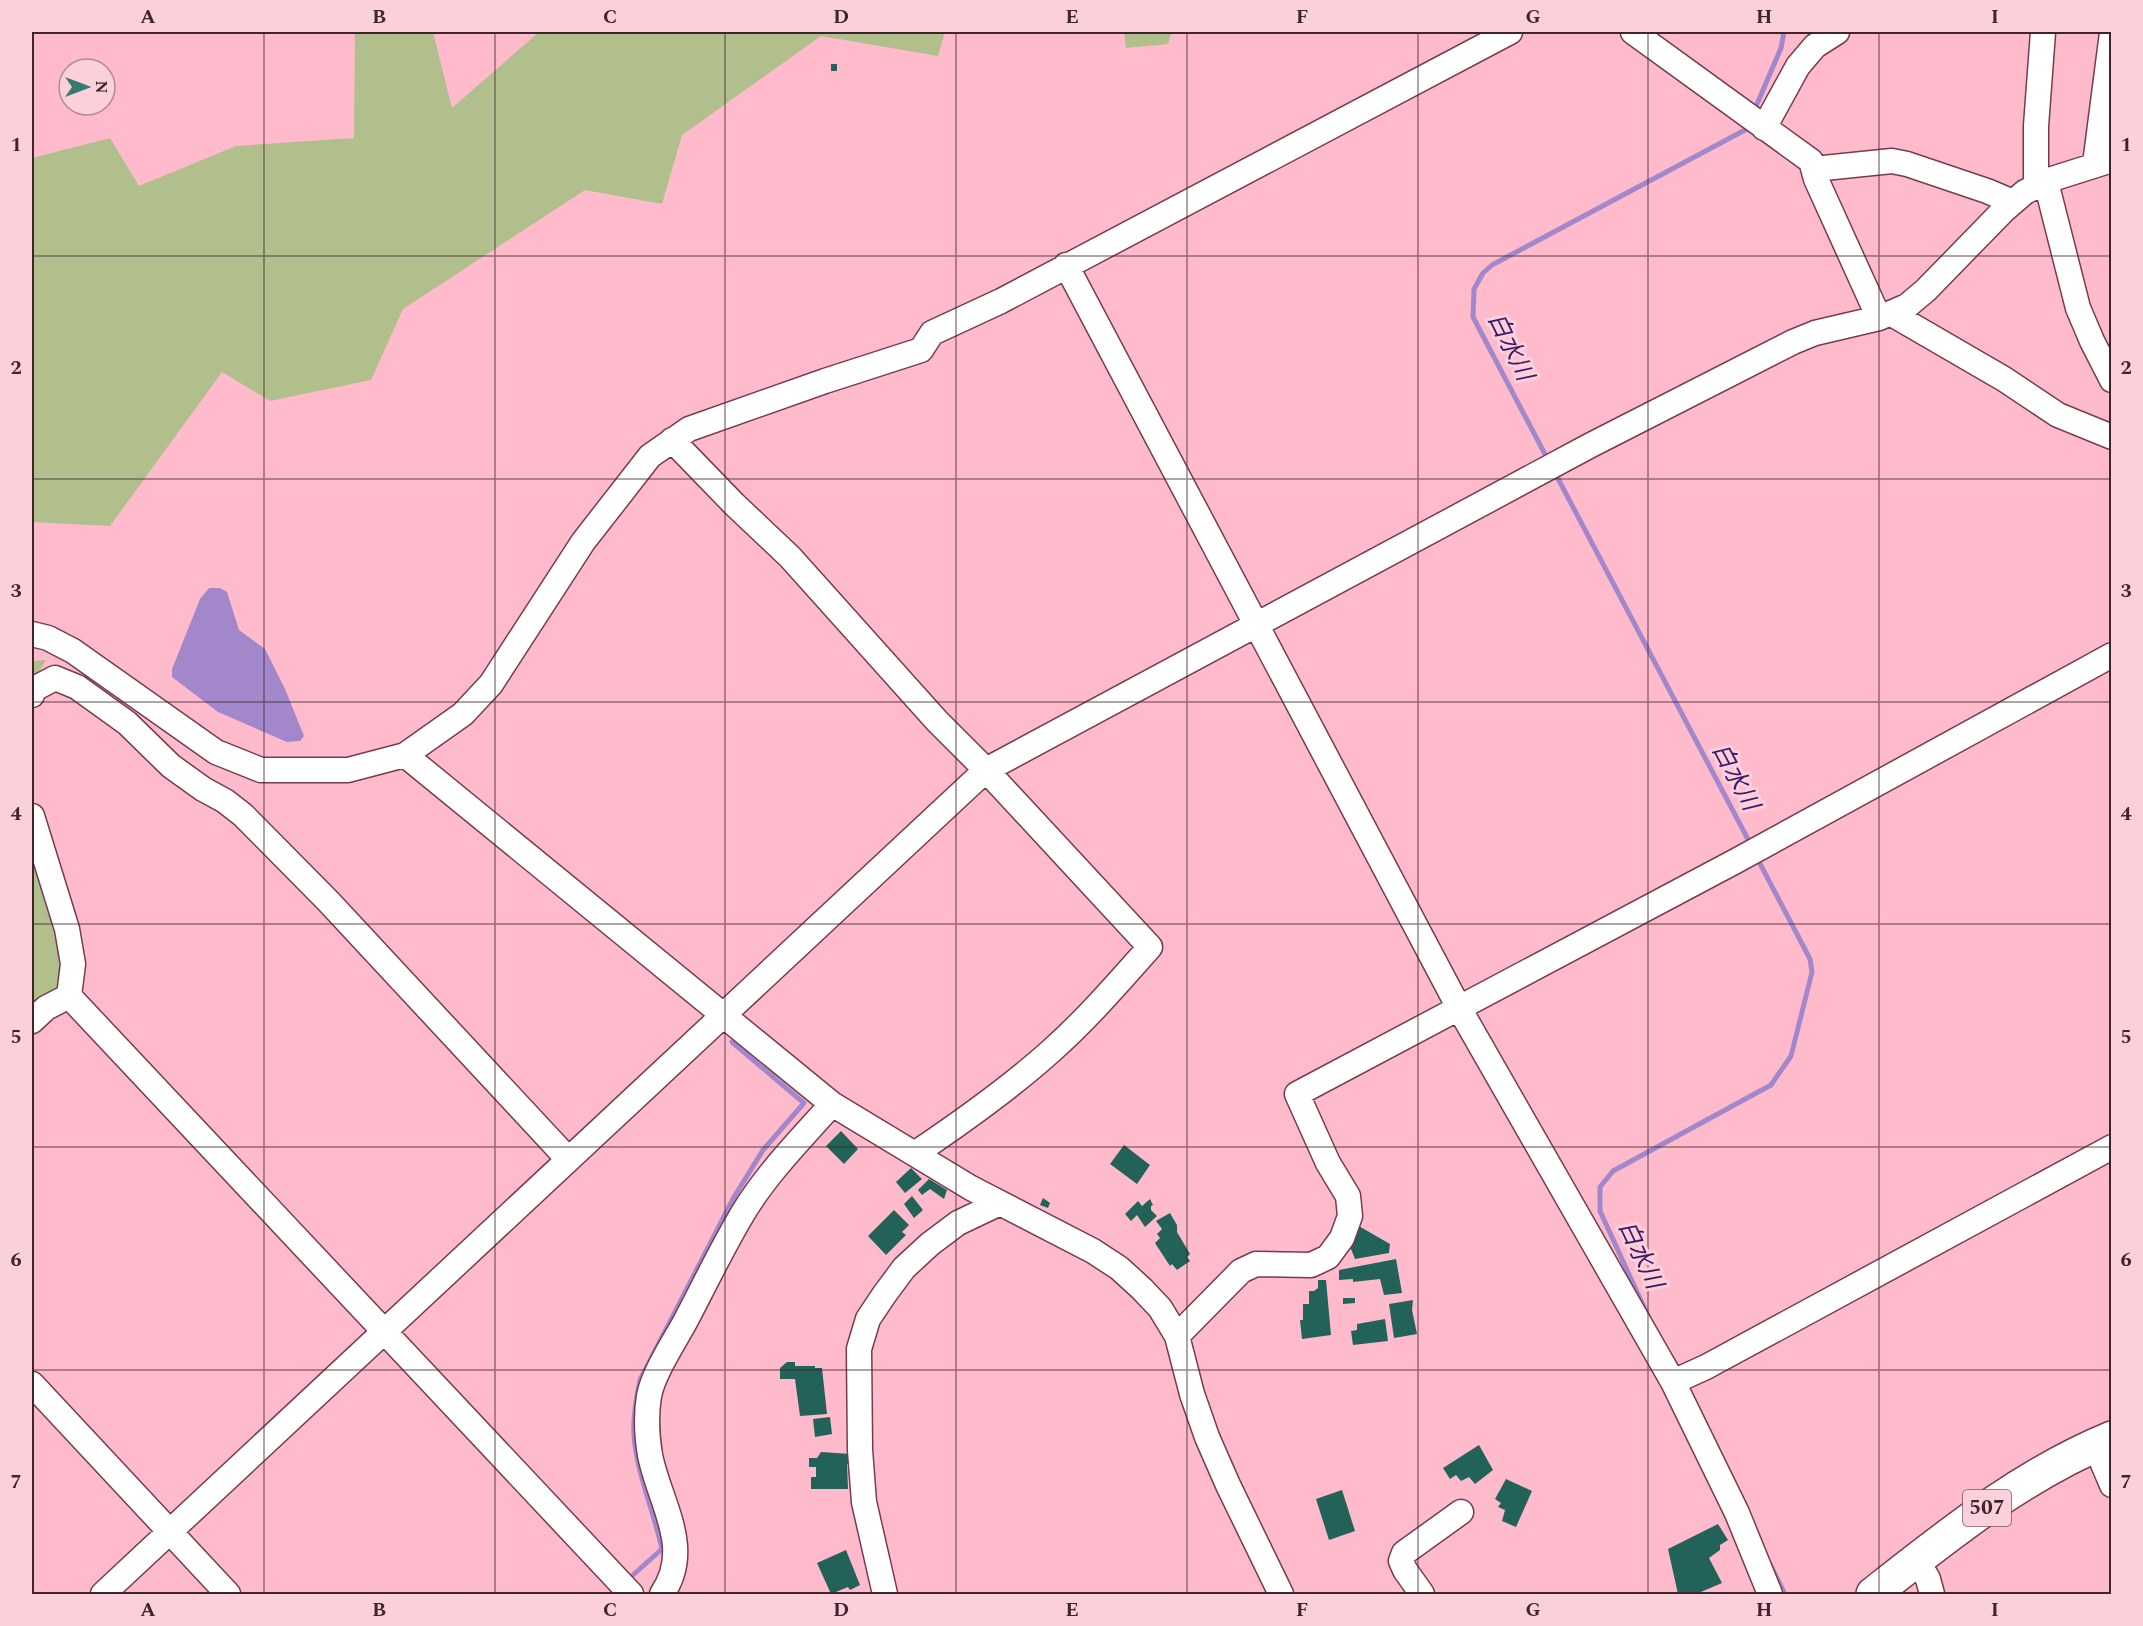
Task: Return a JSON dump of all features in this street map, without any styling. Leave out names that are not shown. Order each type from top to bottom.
[{"type":"highway","name":"507","points":[[1874,1594],[2025,1481],[2103,1441]]},
{"type":"street","points":[[32,634],[48,638],[73,651],[216,752],[261,770],[348,771],[405,755],[463,714],[491,684],[583,542],[650,456],[672,440],[689,429],[921,350],[932,333],[1001,301],[1509,32]]},
{"type":"street","points":[[1764,128],[1798,66],[1815,46],[1836,32]]},
{"type":"street","points":[[2043,32],[2036,126],[2041,185],[2078,308],[2112,380]]},
{"type":"street","points":[[103,1594],[986,770],[1591,446],[1793,342],[1815,333],[1886,316],[1907,306],[1926,291],[2025,192],[2103,162],[2112,33]]},
{"type":"street","points":[[1643,35],[1764,128],[1811,161],[1825,200],[1886,316],[2004,379],[2058,415],[2112,437]]},
{"type":"street","points":[[1814,169],[1892,161],[1987,191],[2013,202]]},
{"type":"street","points":[[1066,265],[1460,1008],[1673,1382],[1737,1513],[1770,1594]]},
{"type":"street","points":[[672,440],[790,557],[937,721],[986,770],[1150,947],[1053,1049],[916,1154]]},
{"type":"street","points":[[1177,1336],[1241,1271],[1256,1264],[1311,1265],[1328,1257],[1342,1238],[1350,1216],[1348,1196],[1328,1163],[1297,1094],[1724,867],[2112,655]]},
{"type":"street","points":[[32,695],[34,689],[55,678],[77,687],[127,723],[171,766],[243,814],[329,902],[568,1159]]},
{"type":"street","points":[[405,755],[832,1104],[1000,1203],[1064,1234],[1119,1268],[1160,1308],[1177,1336],[1192,1394],[1207,1437],[1281,1594]]},
{"type":"street","points":[[32,816],[68,929],[73,964],[69,996]]},
{"type":"street","points":[[32,1021],[45,1008],[69,996]]},
{"type":"street","points":[[69,996],[631,1594]]},
{"type":"street","points":[[662,1594],[666,1589],[675,1560],[675,1543],[650,1455],[648,1423],[650,1394],[663,1361],[743,1213],[778,1164],[832,1104]]},
{"type":"street","points":[[1673,1382],[1706,1367],[2112,1147]]},
{"type":"street","points":[[885,1594],[864,1503],[860,1450],[859,1349],[868,1319],[904,1268],[958,1223],[1000,1203]]},
{"type":"street","points":[[32,1384],[228,1594]]},
{"type":"street","points":[[2103,1441],[2112,1485]]},
{"type":"street","points":[[1422,1594],[1401,1561],[1404,1553],[1461,1512]]},
{"type":"street","points":[[1917,1560],[1928,1579],[1932,1594]]},
{"type":"green space","points":[[355,32],[433,32],[452,108],[539,32],[945,32],[938,56],[821,36],[682,135],[662,204],[585,190],[403,309],[371,380],[270,401],[222,372],[110,526],[32,522],[32,158],[110,138],[139,186],[236,146],[354,138]]},
{"type":"green space","points":[[1124,32],[1172,32],[1168,44],[1126,48]]},
{"type":"green space","points":[[46,660],[32,684],[32,661]]},
{"type":"green space","points":[[32,853],[63,943],[60,985],[32,1008]]},
{"type":"shaded area","points":[[209,588],[220,588],[227,592],[239,630],[265,649],[285,689],[304,736],[300,741],[287,742],[218,712],[172,677],[172,669],[200,599]]},
{"type":"building","points":[[831,64],[837,64],[837,71],[831,71]]},
{"type":"building","points":[[841,1131],[858,1149],[844,1164],[826,1146]]},
{"type":"building","points":[[1124,1145],[1150,1165],[1137,1184],[1110,1164]]},
{"type":"building","points":[[911,1168],[922,1179],[905,1193],[896,1182]]},
{"type":"building","points":[[929,1179],[947,1190],[944,1199],[930,1189],[922,1195],[918,1190]]},
{"type":"building","points":[[912,1196],[923,1210],[914,1218],[904,1204]]},
{"type":"building","points":[[1043,1198],[1050,1203],[1048,1208],[1040,1205]]},
{"type":"building","points":[[1150,1199],[1153,1205],[1151,1210],[1157,1216],[1145,1227],[1137,1215],[1131,1221],[1125,1214],[1138,1201],[1142,1206]]},
{"type":"building","points":[[894,1210],[909,1225],[902,1232],[906,1235],[886,1255],[868,1236]]},
{"type":"building","points":[[1170,1213],[1177,1225],[1177,1232],[1190,1254],[1187,1257],[1190,1261],[1177,1270],[1172,1264],[1170,1266],[1155,1243],[1160,1238],[1157,1234],[1162,1229],[1156,1221]]},
{"type":"building","points":[[1357,1225],[1390,1244],[1389,1253],[1355,1259],[1351,1241]]},
{"type":"building","points":[[1396,1259],[1402,1293],[1384,1295],[1380,1279],[1353,1282],[1353,1279],[1339,1280],[1339,1270]]},
{"type":"building","points":[[1318,1280],[1326,1280],[1331,1335],[1302,1339],[1300,1320],[1303,1320],[1303,1304],[1309,1304],[1309,1291],[1318,1288]]},
{"type":"building","points":[[1343,1298],[1355,1298],[1355,1303],[1343,1304]]},
{"type":"building","points":[[1413,1300],[1412,1310],[1417,1334],[1394,1338],[1389,1304]]},
{"type":"building","points":[[1385,1319],[1388,1341],[1353,1345],[1351,1331],[1357,1330],[1357,1324]]},
{"type":"building","points":[[787,1362],[795,1362],[795,1366],[822,1368],[827,1414],[800,1416],[795,1379],[780,1379],[780,1368]]},
{"type":"building","points":[[830,1417],[832,1434],[815,1437],[813,1419]]},
{"type":"building","points":[[1479,1445],[1493,1470],[1475,1484],[1469,1477],[1461,1481],[1456,1475],[1450,1479],[1443,1468]]},
{"type":"building","points":[[821,1452],[851,1454],[851,1464],[847,1464],[848,1489],[811,1489],[811,1477],[816,1477],[816,1467],[809,1467],[809,1458],[817,1458]]},
{"type":"building","points":[[1506,1479],[1532,1491],[1516,1527],[1502,1521],[1505,1510],[1498,1507],[1501,1503],[1495,1499]]},
{"type":"building","points":[[1342,1490],[1355,1531],[1329,1540],[1316,1499]]},
{"type":"building","points":[[1718,1524],[1728,1540],[1720,1545],[1720,1550],[1709,1558],[1722,1583],[1696,1594],[1678,1594],[1668,1549]]},
{"type":"building","points":[[846,1550],[860,1585],[850,1590],[848,1587],[831,1594],[817,1563]]},
{"type":"waterway","name":"白水川","points":[[1754,111],[1781,48],[1784,32]]},
{"type":"waterway","name":"白水川","points":[[1548,460],[1473,317],[1474,289],[1483,273],[1492,265],[1745,130],[1748,122]]},
{"type":"waterway","name":"白水川","points":[[1554,471],[1751,845]]},
{"type":"waterway","name":"白水川","points":[[1648,1316],[1600,1211],[1600,1187],[1613,1171],[1771,1085],[1791,1056],[1812,972],[1810,959],[1756,856]]},
{"type":"waterway","points":[[633,1575],[662,1549],[642,1479],[634,1436],[640,1380],[734,1197],[763,1150],[804,1103],[732,1042]]},
{"type":"waterway","name":"白水川","points":[[1770,1564],[1785,1594]]}]
